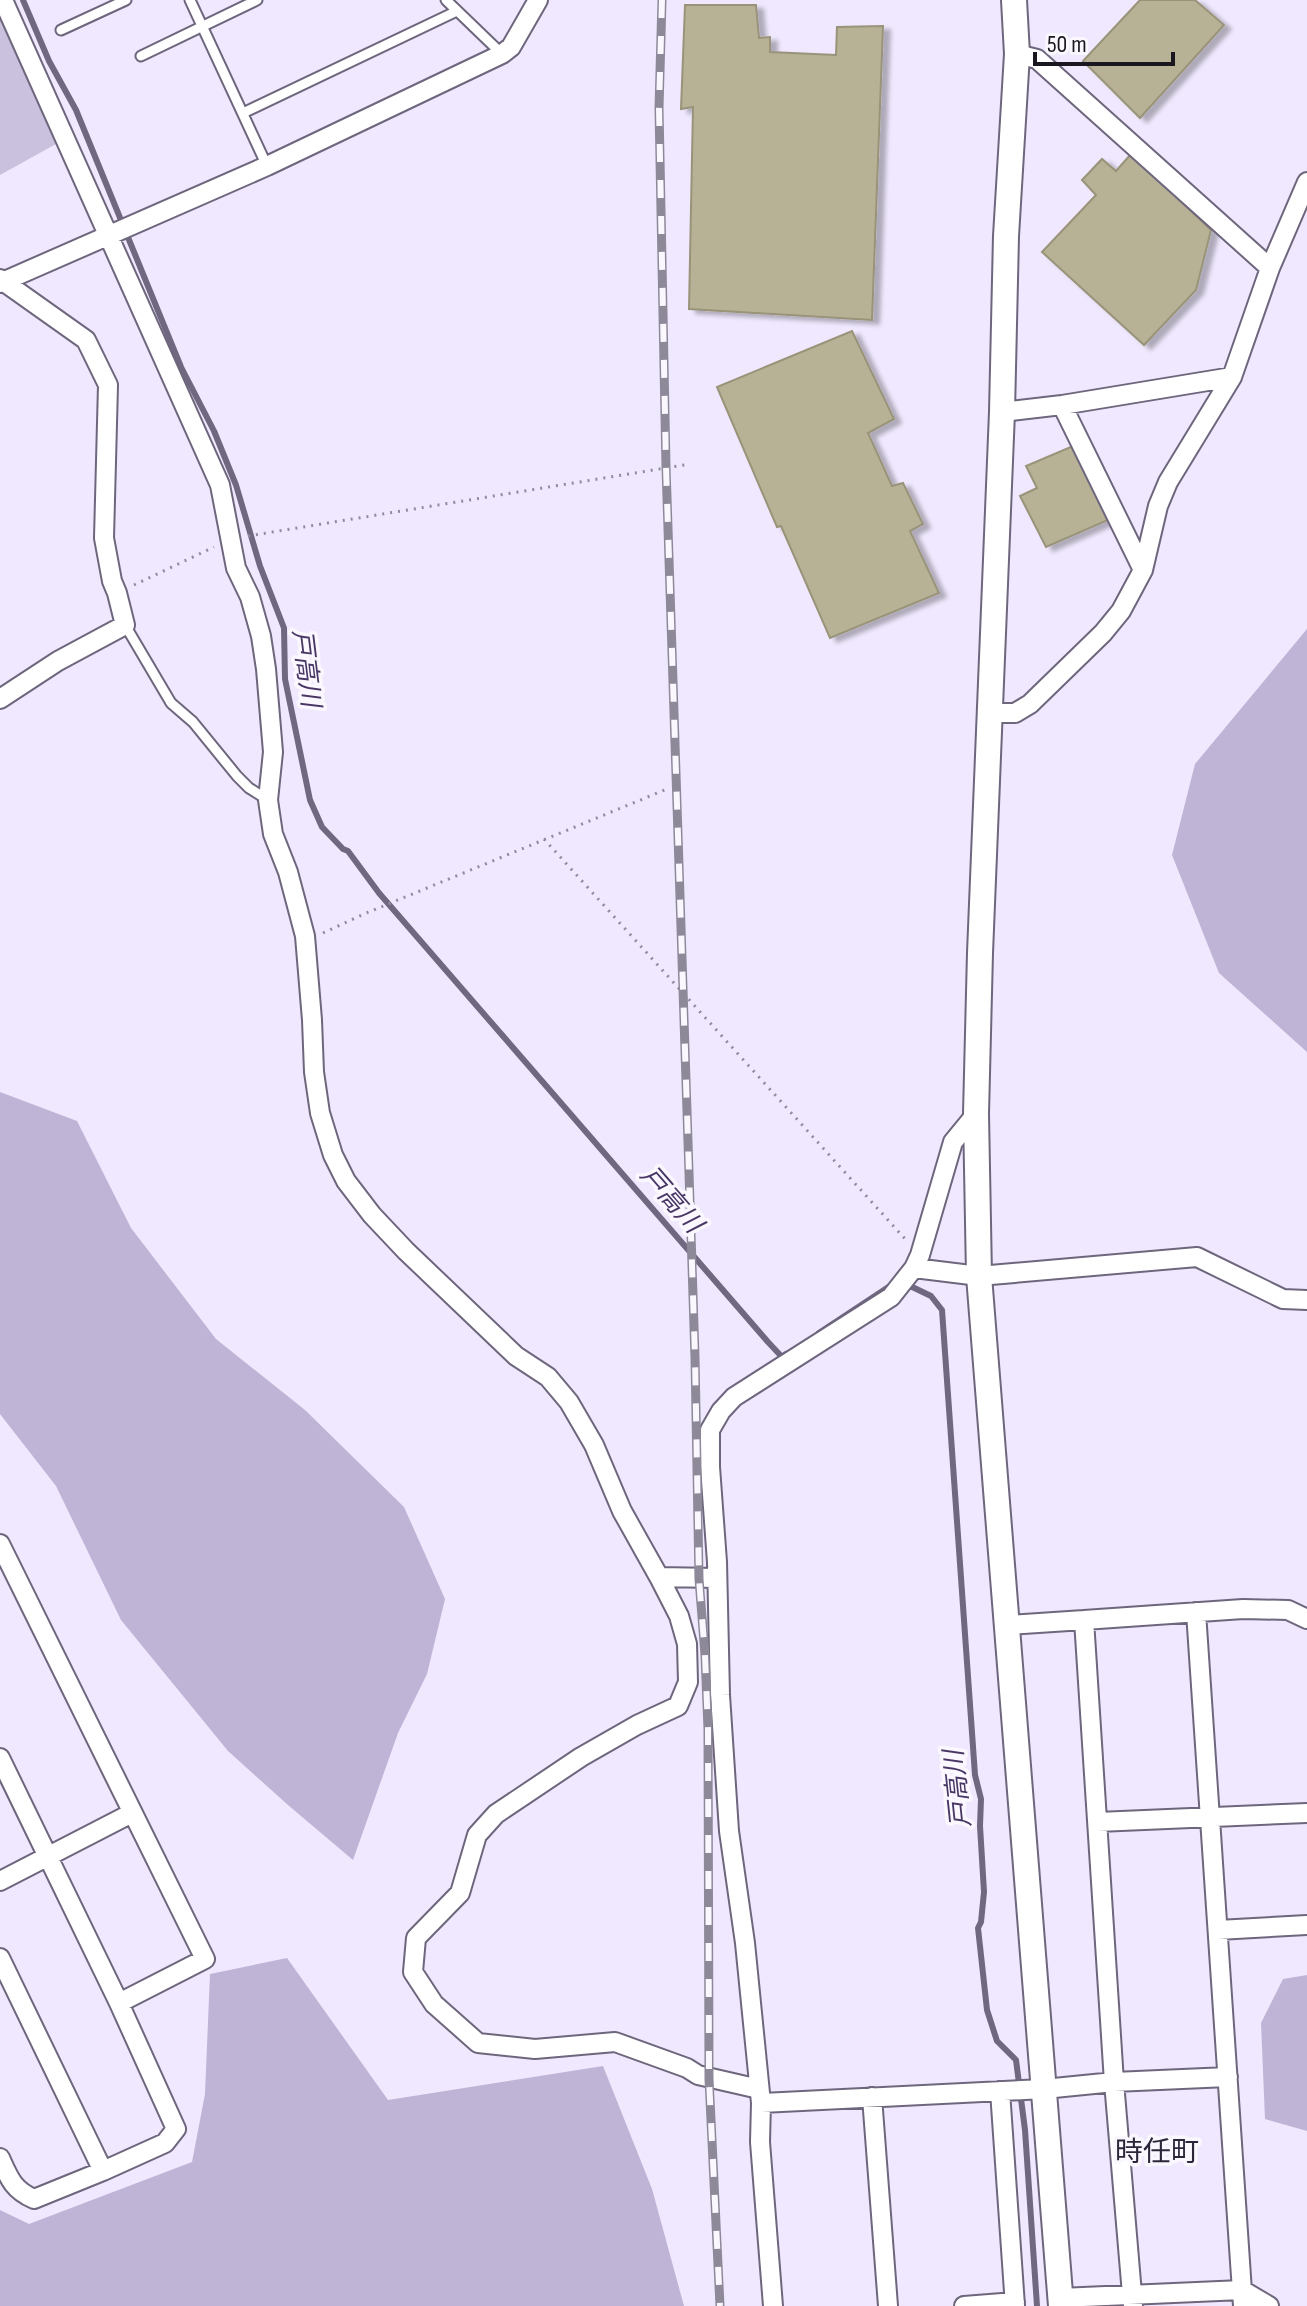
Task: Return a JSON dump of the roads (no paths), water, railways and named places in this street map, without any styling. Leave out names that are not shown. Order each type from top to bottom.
[{"type":"street","points":[[3,0],[220,485],[236,568],[250,597],[261,636],[273,752],[268,800],[273,834],[288,872],[305,936],[314,1072],[320,1113],[333,1155],[346,1181],[406,1251],[516,1356],[548,1377],[569,1402],[594,1445],[622,1511],[679,1616],[687,1644],[688,1682],[678,1706],[581,1757],[496,1814],[477,1835],[460,1893],[416,1938],[413,1972],[434,2004],[478,2043],[535,2049],[615,2042],[760,2096],[872,2097],[1228,2077]]},
{"type":"street","points":[[1,281],[267,166],[502,54],[511,47],[538,0]]},
{"type":"street","points":[[1014,0],[1017,54],[1006,236],[980,953],[976,1114],[979,1276],[1061,2302],[1242,2298],[1269,2306]]},
{"type":"street","points":[[1017,54],[1037,59],[1270,268]]},
{"type":"street","points":[[991,713],[1015,713],[1030,704],[1103,633],[1121,611],[1143,570],[1158,506],[1168,482],[1232,377],[1270,268],[1307,182]]},
{"type":"street","points":[[0,699],[58,661],[125,625],[104,538],[108,385],[86,340],[1,281]]},
{"type":"street","points":[[1002,412],[1232,377]]},
{"type":"street","points":[[1062,405],[1143,570]]},
{"type":"street","points":[[773,2306],[760,2142],[760,2096],[745,1943],[729,1831],[720,1695],[710,1430],[734,1397],[891,1297],[917,1261],[953,1142],[976,1114]]},
{"type":"street","points":[[917,1261],[979,1276],[1197,1257],[1283,1299],[1307,1300]]},
{"type":"street","points":[[0,1544],[205,1959],[119,2003]]},
{"type":"street","points":[[659,1577],[716,1578]]},
{"type":"street","points":[[1008,1625],[1243,1609],[1288,1610],[1307,1619]]},
{"type":"street","points":[[1196,1612],[1242,2298]]},
{"type":"street","points":[[1084,1620],[1114,2082],[1133,2301]]},
{"type":"street","points":[[0,1758],[119,2003],[176,2129],[165,2143],[34,2199],[20,2193],[0,2158]]},
{"type":"street","points":[[0,1881],[132,1813]]},
{"type":"street","points":[[1098,1822],[1307,1813]]},
{"type":"street","points":[[1218,1930],[1307,1925]]},
{"type":"street","points":[[0,1958],[103,2171]]},
{"type":"street","points":[[964,2306],[1015,2304],[1000,2091]]},
{"type":"street","points":[[872,2097],[888,2306]]},
{"type":"lane","points":[[61,30],[126,0]]},
{"type":"lane","points":[[190,0],[267,166]]},
{"type":"lane","points":[[141,56],[257,0]]},
{"type":"lane","points":[[446,0],[502,54]]},
{"type":"lane","points":[[243,113],[457,11]]},
{"type":"lane","points":[[125,625],[171,703],[193,722],[237,776],[268,800]]},
{"type":"waterway","name":"戸高川","points":[[23,0],[49,61],[76,110],[181,367],[214,431],[236,485],[260,566],[284,628],[285,679],[310,800],[322,827],[348,851],[379,893],[768,1342],[782,1357],[786,1354]]},
{"type":"waterway","name":"戸高川","points":[[819,1333],[893,1284]]},
{"type":"waterway","name":"戸高川","points":[[906,1284],[931,1296],[942,1310],[975,1775],[981,1799],[984,1892],[978,1928],[987,2010],[997,2041],[1016,2060],[1025,2130],[1037,2306]]},
{"type":"railway","points":[[662,0],[659,108],[666,467],[695,1357],[699,1579],[708,1729],[709,2079],[720,2306]]},
{"type":"district","name":"時任町","points":[[1157,2151]]}]
